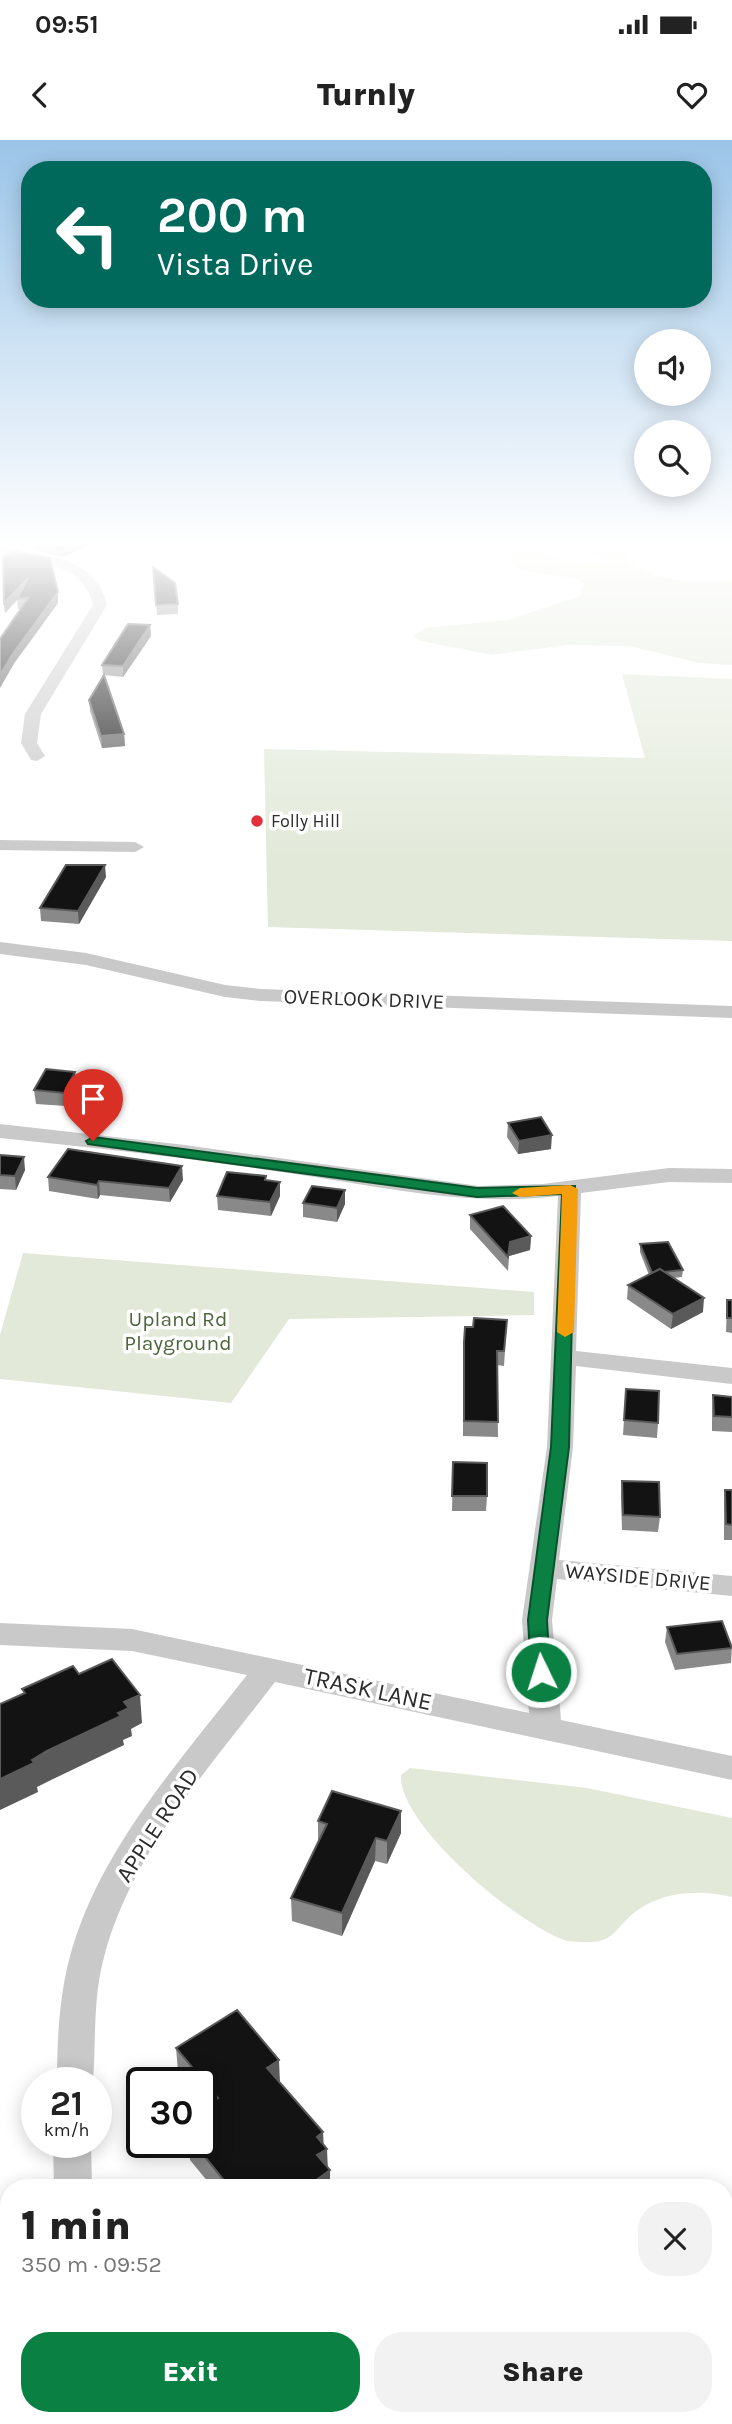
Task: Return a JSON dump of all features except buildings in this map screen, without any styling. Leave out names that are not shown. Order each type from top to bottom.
[{"type":"street","points":[[37,756],[29,743],[33,715],[73,649]]},
{"type":"street","points":[[0,845],[135,847]]},
{"type":"street","name":"OVERLOOK DRIVE","points":[[0,948],[86,959],[225,991],[260,995],[732,1012]]},
{"type":"street","points":[[0,1131],[226,1157],[477,1193],[570,1189],[654,1175],[702,1172],[732,1176]]},
{"type":"street","points":[[546,1727],[537,1620],[560,1447],[570,1189]]},
{"type":"street","points":[[564,1357],[732,1376]]},
{"type":"street","name":"WAYSIDE DRIVE","points":[[544,1568],[732,1586]]},
{"type":"street","name":"TRASK LANE","points":[[0,1634],[56,1634],[132,1640],[732,1768]]},
{"type":"street","name":"APPLE ROAD","points":[[76,2067],[86,1959],[104,1910],[141,1840],[268,1668]]},
{"type":"street","points":[[72,2158],[73,2179]]},
{"type":"green space","points":[[459,649],[540,649],[492,655]]},
{"type":"green space","points":[[640,649],[732,649],[732,665],[700,663]]},
{"type":"green space","points":[[622,674],[732,679],[732,941],[268,927],[264,749],[645,758]]},
{"type":"green space","name":"Upland Rd Playground","points":[[23,1253],[534,1292],[534,1315],[289,1319],[231,1403],[0,1379],[0,1335]]},
{"type":"green space","points":[[410,1768],[587,1788],[732,1818],[732,1897],[708,1893],[669,1896],[635,1912],[605,1939],[590,1942],[564,1940],[519,1915],[491,1894],[439,1845],[419,1820],[405,1796],[401,1775]]},
{"type":"slow traffic","points":[[520,1193],[570,1189],[565,1332]]},
{"type":"place","name":"Folly Hill","points":[[257,821]]},
{"type":"route","points":[[93,1141],[477,1193],[530,1193],[570,1189],[570,1245],[560,1447],[537,1620],[541,1672]]}]
